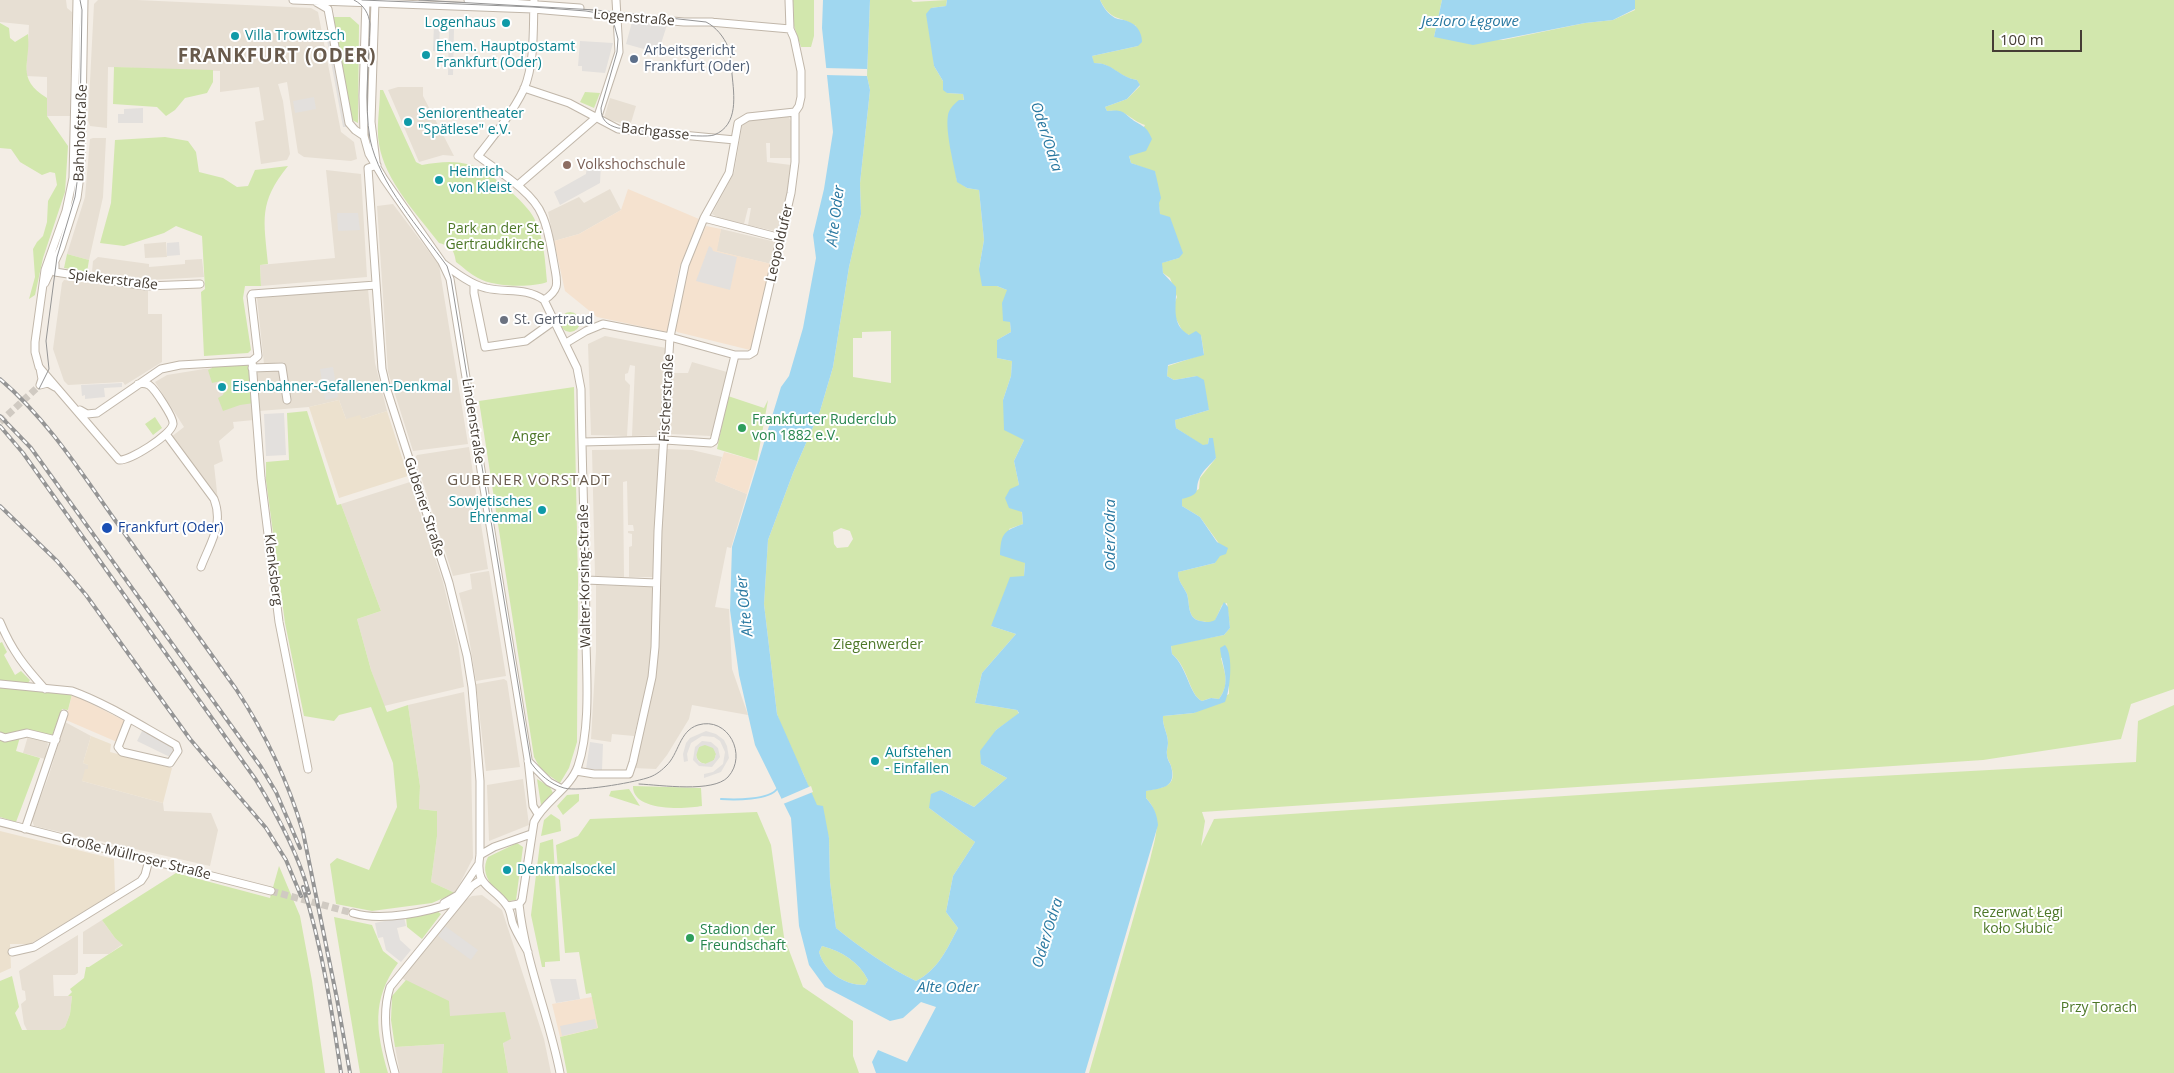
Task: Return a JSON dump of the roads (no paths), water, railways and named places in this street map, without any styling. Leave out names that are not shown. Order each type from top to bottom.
[{"type":"street","name":"Bahnhofstraße","points":[[60,390],[36,361],[34,342],[45,270],[66,211],[74,178],[77,0]]},
{"type":"street","name":"Bahnhofstraße","points":[[42,290],[55,262],[75,206],[81,168],[84,0]]},
{"type":"street","name":"Logenstraße","points":[[294,0],[534,4]]},
{"type":"street","name":"Logenstraße","points":[[468,0],[534,4],[618,14],[790,29]]},
{"type":"street","points":[[518,185],[598,116],[619,52],[616,0]]},
{"type":"street","points":[[788,0],[790,29],[794,38],[801,71],[801,97],[795,112]]},
{"type":"street","points":[[314,1],[328,10],[349,123],[364,136]]},
{"type":"street","name":"Lindenstraße","points":[[366,1],[363,96],[364,136],[370,154],[393,193],[442,262],[450,280],[528,759],[533,806],[538,814]]},
{"type":"street","name":"Lindenstraße","points":[[375,2],[371,122],[377,165]]},
{"type":"street","points":[[442,262],[474,284],[486,288],[536,294],[544,300],[552,294],[556,287],[547,232],[542,214],[518,185],[478,156],[494,136],[524,88],[531,53],[534,4]]},
{"type":"street","name":"Bachgasse","points":[[524,88],[570,103],[598,116],[606,124],[618,129],[735,140]]},
{"type":"street","name":"Fischerstraße","points":[[576,770],[594,774],[629,774],[652,677],[655,647],[658,531],[670,337],[685,265],[704,218],[729,174],[738,123],[748,117],[795,112]]},
{"type":"street","name":"Leopoldufer","points":[[735,355],[749,355],[754,352],[791,193],[795,162],[795,112]]},
{"type":"street","name":"Gubener Straße","points":[[377,165],[368,168],[382,369],[387,390],[449,583],[467,656],[480,781],[480,855],[478,866]]},
{"type":"street","points":[[704,218],[781,238]]},
{"type":"street","name":"Bahnhofstraße","points":[[54,245],[55,272]]},
{"type":"street","name":"Spiekerstraße","points":[[55,272],[146,286],[200,284]]},
{"type":"street","points":[[474,284],[484,347],[526,341],[554,321]]},
{"type":"street","name":"Klenksberg","points":[[308,769],[279,622],[261,478],[252,364],[258,356],[251,296],[252,294],[376,285]]},
{"type":"street","name":"Walter-Korsing-Straße","points":[[538,814],[562,789],[576,770],[584,741],[586,684],[586,580],[581,384],[577,368],[566,343],[544,300]]},
{"type":"street","points":[[566,343],[586,330],[603,324],[670,337],[735,355],[714,441],[711,443],[665,440],[582,442]]},
{"type":"street","points":[[86,416],[97,413],[161,369],[170,366],[252,364],[282,367],[287,400]]},
{"type":"street","name":"Bahnhofstraße","points":[[39,366],[42,379],[40,385],[48,383],[60,390]]},
{"type":"street","points":[[60,390],[86,416],[119,460],[130,458],[166,434],[173,426],[172,418],[152,387],[146,384],[138,384]]},
{"type":"street","points":[[166,434],[214,499],[217,507],[217,531],[201,567]]},
{"type":"street","points":[[586,580],[656,583]]},
{"type":"street","points":[[0,622],[8,643],[20,661],[46,690]]},
{"type":"street","points":[[0,684],[46,690],[72,691],[129,720],[176,745],[178,751],[173,760],[170,763],[122,752],[118,745],[129,720]]},
{"type":"street","points":[[25,829],[64,714]]},
{"type":"street","points":[[0,736],[5,738],[27,733],[56,740]]},
{"type":"street","points":[[528,759],[538,774],[562,789]]},
{"type":"street","points":[[538,814],[531,834],[524,894],[519,904],[528,952],[560,1073]]},
{"type":"street","name":"Große Müllroser Straße","points":[[0,822],[272,891]]},
{"type":"street","points":[[480,855],[494,847],[531,834]]},
{"type":"street","points":[[12,952],[34,947],[141,881],[145,875],[149,860]]},
{"type":"street","points":[[478,866],[481,880],[508,906],[514,924],[528,952]]},
{"type":"street","points":[[433,909],[458,895],[478,866]]},
{"type":"street","points":[[395,1073],[390,1055],[384,1004],[390,987],[472,886],[481,880]]},
{"type":"street","points":[[353,913],[375,917],[433,909],[460,901]]},
{"type":"street","points":[[508,906],[519,904]]},
{"type":"water","points":[[823,0],[870,0],[867,76],[870,90],[860,183],[861,214],[849,267],[833,367],[820,411],[793,473],[768,540],[764,604],[777,714],[817,805],[823,806],[829,838],[830,882],[836,928],[874,957],[916,981],[936,965],[958,928],[946,912],[953,876],[975,842],[929,808],[931,794],[941,790],[974,807],[1007,778],[981,764],[980,751],[996,730],[1019,713],[1017,710],[975,703],[982,673],[1016,634],[991,626],[1010,577],[1024,576],[1025,563],[1000,555],[1004,534],[1023,524],[1022,512],[1009,508],[1005,498],[1010,489],[1019,485],[1014,461],[1024,440],[1004,430],[1003,400],[1011,376],[1012,361],[997,358],[997,340],[1011,332],[1010,322],[1003,321],[1002,303],[1007,290],[997,286],[982,286],[979,269],[984,240],[979,190],[967,188],[957,182],[947,122],[949,111],[959,100],[964,100],[963,94],[947,93],[943,90],[943,81],[934,66],[926,14],[931,8],[946,6],[947,0],[1100,0],[1110,14],[1115,18],[1134,24],[1141,35],[1142,42],[1138,46],[1092,56],[1094,63],[1106,65],[1125,76],[1137,80],[1140,85],[1127,99],[1105,107],[1107,111],[1123,112],[1146,129],[1152,139],[1146,151],[1129,156],[1131,163],[1155,171],[1161,198],[1159,203],[1160,214],[1170,217],[1183,253],[1179,258],[1162,263],[1163,273],[1176,287],[1176,314],[1179,325],[1189,335],[1196,331],[1201,335],[1204,355],[1168,365],[1167,376],[1174,380],[1197,376],[1204,380],[1209,410],[1175,420],[1176,428],[1203,445],[1208,444],[1209,438],[1213,438],[1216,458],[1201,474],[1196,493],[1182,499],[1182,506],[1200,517],[1217,542],[1228,548],[1226,554],[1220,556],[1215,563],[1178,572],[1178,575],[1187,594],[1193,617],[1204,622],[1215,620],[1224,602],[1228,607],[1230,628],[1224,635],[1171,646],[1172,654],[1182,666],[1194,693],[1202,701],[1211,698],[1219,699],[1223,693],[1226,680],[1220,648],[1225,645],[1230,657],[1230,673],[1225,702],[1194,713],[1163,716],[1168,739],[1167,756],[1171,766],[1172,779],[1163,788],[1146,791],[1146,798],[1155,811],[1158,825],[1085,1073],[876,1073],[872,1062],[878,1050],[907,1062],[936,1007],[921,1002],[903,1018],[890,1021],[825,987],[809,965],[799,926],[791,818],[755,745],[739,675],[730,610],[732,547],[781,387],[789,376],[803,328],[816,258],[813,235],[824,189],[833,132],[822,28]],"holes":[[[822,946],[843,954],[860,968],[868,980],[865,985],[849,983],[830,971],[819,952]]]},
{"type":"water","name":"Jezioro Łęgowe","points":[[1442,0],[1635,0],[1635,9],[1613,20],[1585,23],[1473,45],[1434,37]]},
{"type":"waterway","points":[[721,799],[759,797],[773,793],[777,789]]},
{"type":"tunnel","points":[[0,422],[40,385]]},
{"type":"tunnel","points":[[271,891],[353,913]]},
{"type":"tram line","points":[[39,389],[49,369],[46,341],[57,257],[75,197],[79,168],[82,10],[80,0]]},
{"type":"tram line","points":[[354,0],[361,4],[370,24],[367,112],[370,139],[375,156],[391,189],[447,266],[451,279],[531,763],[541,775],[554,784],[564,788],[581,789],[629,782],[655,775],[670,761],[687,732],[698,725],[709,724],[718,726],[732,739],[736,758],[734,768],[728,777],[721,782],[699,787],[639,784]]},
{"type":"tram line","points":[[362,0],[533,7],[603,14],[614,24],[618,39],[617,52],[601,108],[603,119],[608,124],[618,128],[707,136],[714,135],[722,130],[728,124],[731,117],[734,91],[729,50],[719,33],[706,22],[596,10],[419,0]]},
{"type":"railway","points":[[0,379],[33,411],[76,464],[236,689],[266,740],[283,776],[303,832],[350,1073]]},
{"type":"railway","points":[[0,416],[31,448],[261,767],[276,792],[300,848]]},
{"type":"railway","points":[[0,426],[23,453],[256,780],[287,835],[309,893]]},
{"type":"railway","points":[[0,506],[57,561],[86,595],[190,739],[266,828],[286,860],[301,896]]},
{"type":"railway","points":[[303,887],[321,955],[341,1073]]},
{"type":"place","name":"Logenhaus","points":[[506,23]]},
{"type":"place","name":"Villa Trowitzsch","points":[[235,36]]},
{"type":"place","name":"Ehem. Hauptpostamt Frankfurt (Oder)","points":[[426,55]]},
{"type":"place","name":"Arbeitsgericht Frankfurt (Oder)","points":[[634,59]]},
{"type":"place","name":"Seniorentheater \"Spätlese\" e.V.","points":[[408,122]]},
{"type":"place","name":"Volkshochschule","points":[[567,165]]},
{"type":"place","name":"Heinrich von Kleist","points":[[439,180]]},
{"type":"place","name":"St. Gertraud","points":[[504,320]]},
{"type":"place","name":"Eisenbahner-Gefallenen-Denkmal","points":[[222,387]]},
{"type":"place","name":"Frankfurter Ruderclub von 1882 e.V.","points":[[742,428]]},
{"type":"place","name":"Sowjetisches Ehrenmal","points":[[542,510]]},
{"type":"place","name":"Frankfurt (Oder)","points":[[107,528]]},
{"type":"place","name":"Aufstehen - Einfallen","points":[[875,761]]},
{"type":"place","name":"Denkmalsockel","points":[[507,870]]},
{"type":"place","name":"Stadion der Freundschaft","points":[[690,938]]},
{"type":"district","name":"FRANKFURT (ODER)","points":[[277,57]]},
{"type":"district","name":"GUBENER VORSTADT","points":[[529,481]]},
{"type":"water label","name":"Oder/Odra","points":[[1046,137]]},
{"type":"water label","name":"Alte Oder","points":[[836,216]]},
{"type":"water label","name":"Oder/Odra","points":[[1111,535]]},
{"type":"water label","name":"Alte Oder","points":[[745,606]]},
{"type":"water label","name":"Oder/Odra","points":[[1048,933]]},
{"type":"water label","name":"Alte Oder","points":[[948,988]]},
{"type":"park label","name":"Park an der St. Gertraudkirche","points":[[495,237]]},
{"type":"park label","name":"Anger","points":[[531,437]]},
{"type":"park label","name":"Ziegenwerder","points":[[878,645]]},
{"type":"park label","name":"Rezerwat Łęgi koło Słubic","points":[[2018,922]]},
{"type":"park label","name":"Przy Torach","points":[[2099,1008]]}]
